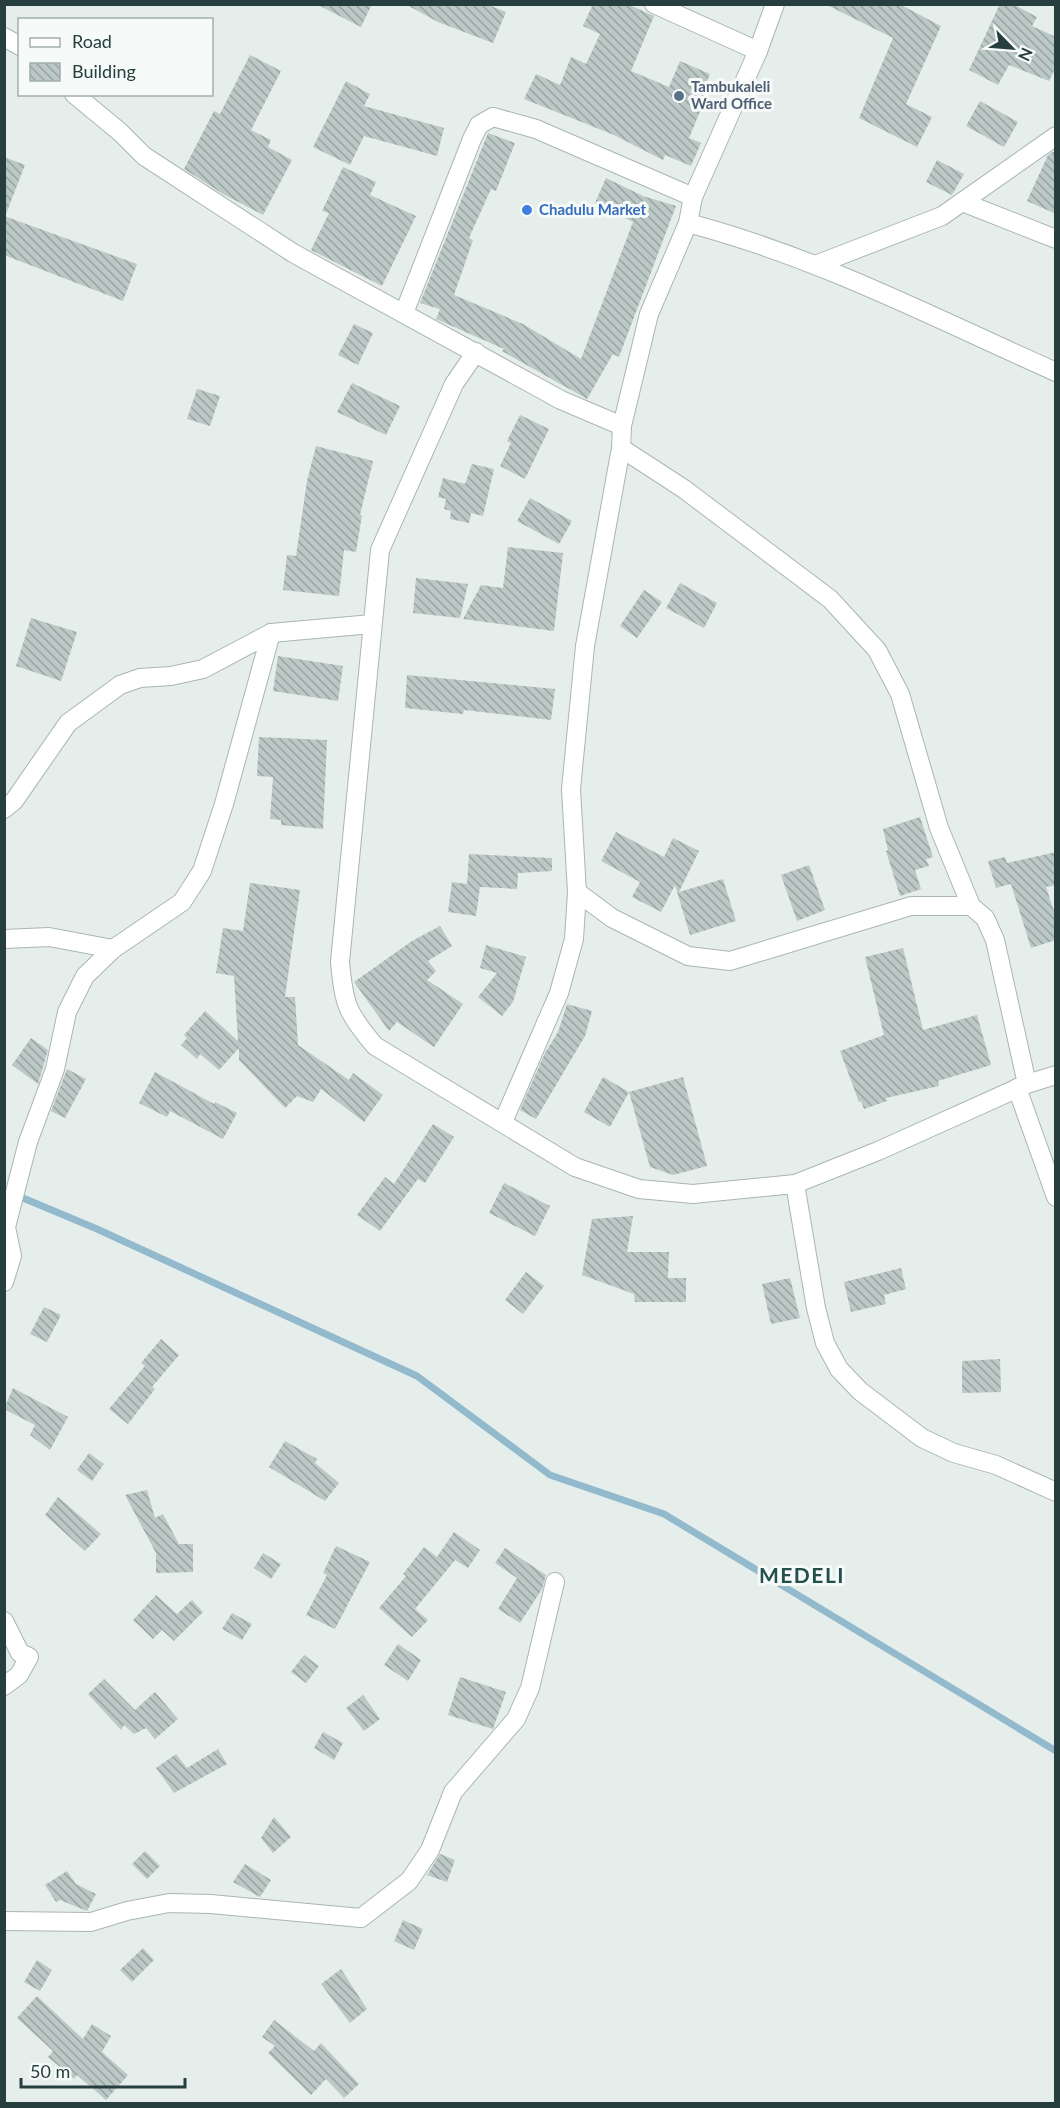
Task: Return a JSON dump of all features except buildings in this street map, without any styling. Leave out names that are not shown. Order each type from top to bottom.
[{"type":"street","points":[[654,4],[758,51]]},
{"type":"street","points":[[503,1122],[559,993],[574,939],[577,892],[572,789],[584,658],[621,448],[622,426],[649,314],[688,223],[693,197],[758,51],[775,4]]},
{"type":"street","points":[[4,37],[18,45]]},
{"type":"street","points":[[76,96],[120,132],[144,156],[293,253],[561,400],[622,426]]},
{"type":"street","points":[[404,313],[472,139],[479,124],[494,117],[536,129],[693,197]]},
{"type":"street","points":[[818,264],[942,216],[1056,136]]},
{"type":"street","points":[[962,202],[1056,239]]},
{"type":"street","points":[[688,223],[818,264],[931,313],[1056,372]]},
{"type":"street","points":[[476,352],[454,384],[380,550],[340,962],[344,1000],[353,1020],[375,1046],[575,1167],[639,1189],[693,1194],[795,1184],[878,1152],[1022,1086],[1056,1075]]},
{"type":"street","points":[[621,448],[684,489],[830,599],[877,650],[900,694],[936,818],[971,906],[985,918],[995,940],[1022,1086],[1056,1197]]},
{"type":"street","points":[[4,809],[14,801],[68,723],[120,685],[140,678],[171,676],[203,669],[271,633],[372,624]]},
{"type":"street","points":[[4,1282],[12,1256],[6,1227],[28,1142],[55,1069],[67,1012],[85,976],[113,949],[182,902],[202,871],[224,804],[271,633]]},
{"type":"street","points":[[577,892],[612,918],[688,956],[730,961],[911,906],[971,906]]},
{"type":"street","points":[[4,939],[49,937],[113,949]]},
{"type":"street","points":[[795,1184],[816,1308],[825,1343],[839,1369],[860,1391],[922,1438],[954,1453],[996,1465],[1056,1492]]},
{"type":"street","points":[[4,1922],[91,1922],[127,1911],[168,1904],[211,1904],[361,1918],[409,1881],[430,1850],[453,1792],[516,1719],[530,1688],[555,1582]]},
{"type":"street","points":[[4,1621],[20,1653],[29,1657],[19,1675],[4,1686]]},
{"type":"waterway","points":[[16,1199],[23,1198],[97,1229],[417,1376],[550,1475],[664,1514],[1056,1751]]},
{"type":"place","name":"Tambukaleli Ward Office","points":[[679,96]]},
{"type":"place","name":"Chadulu Market","points":[[527,210]]},
{"type":"district","name":"MEDELI","points":[[802,1576]]}]
